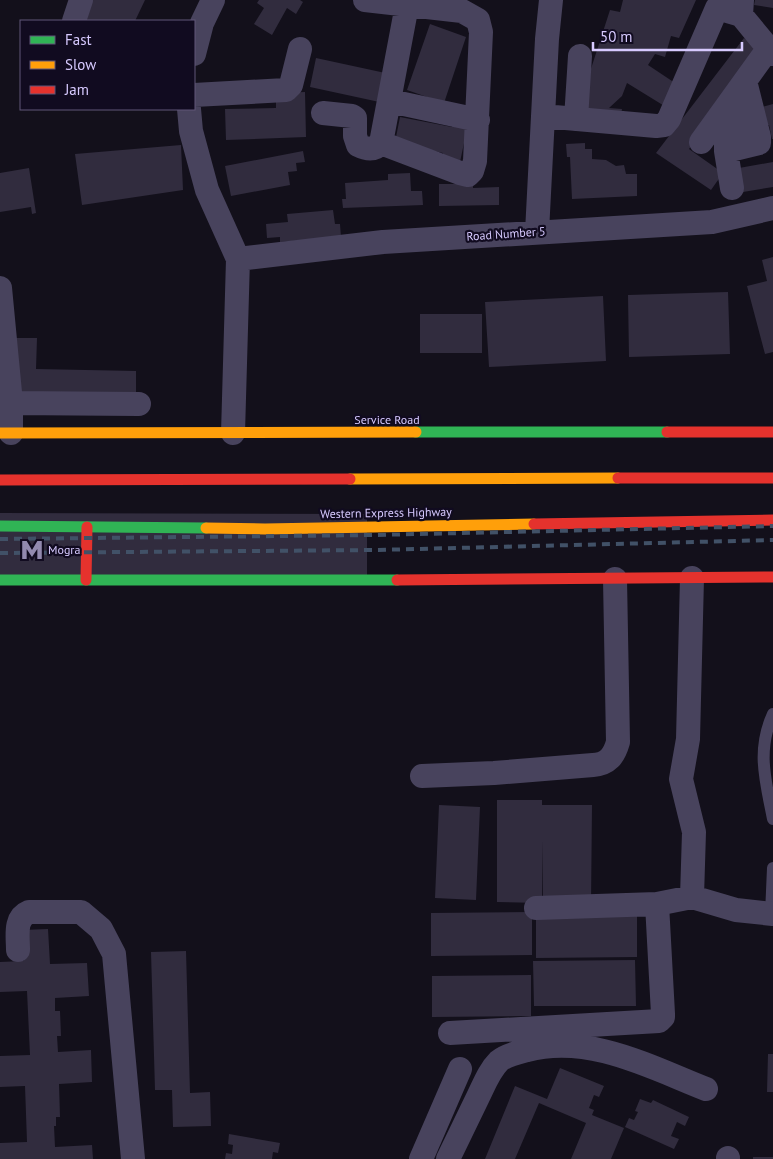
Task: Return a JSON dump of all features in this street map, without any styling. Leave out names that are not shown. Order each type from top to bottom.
[{"type":"main road","name":"Service Road","points":[[6,433],[773,432]]},
{"type":"main road","points":[[0,480],[773,478]]},
{"type":"main road","name":"Western Express Highway","points":[[0,526],[265,529],[773,520]]},
{"type":"main road","points":[[86,580],[87,527]]},
{"type":"main road","points":[[0,580],[773,577]]},
{"type":"street","points":[[74,20],[81,0]]},
{"type":"street","points":[[195,50],[202,23],[213,0]]},
{"type":"street","points":[[365,0],[462,11],[478,20],[481,32],[478,120],[475,161],[472,171],[468,175],[381,143]]},
{"type":"street","points":[[537,232],[547,39],[551,0]]},
{"type":"street","points":[[543,116],[656,126],[667,123],[719,4],[742,8],[770,52],[745,81],[701,142]]},
{"type":"street","points":[[323,113],[356,118],[355,136],[358,145],[372,149],[381,143],[407,5]]},
{"type":"street","points":[[195,95],[286,90],[291,85],[300,49]]},
{"type":"street","points":[[576,119],[580,56]]},
{"type":"street","points":[[732,188],[726,151],[759,143],[745,81]]},
{"type":"street","points":[[390,101],[478,120]]},
{"type":"street","points":[[189,110],[191,131],[207,190],[238,259],[233,433]]},
{"type":"street","name":"Road Number 5","points":[[238,259],[383,242],[712,222],[773,208]]},
{"type":"street","points":[[0,288],[11,403],[6,433]]},
{"type":"street","points":[[11,403],[138,404]]},
{"type":"street","points":[[422,776],[494,773],[593,765],[602,764],[609,760],[615,752],[618,742],[615,578]]},
{"type":"street","points":[[692,578],[688,739],[681,779],[694,832],[692,897]]},
{"type":"street","points":[[536,908],[657,904],[692,897],[736,910],[772,914]]},
{"type":"street","points":[[450,1033],[659,1021],[663,1014],[657,904]]},
{"type":"street","points":[[18,950],[18,922],[23,915],[29,912],[81,912],[101,929],[114,954],[133,1159]]},
{"type":"street","points":[[448,1159],[490,1074],[500,1060],[534,1048],[592,1047],[613,1053],[706,1089]]},
{"type":"street","points":[[421,1159],[460,1069]]},
{"type":"street","points":[[436,1125],[460,1135]]},
{"type":"lane","points":[[773,714],[767,727],[763,760],[773,819]]},
{"type":"lane","points":[[772,914],[773,868]]},
{"type":"building","points":[[89,0],[145,0],[135,20],[76,20]]},
{"type":"building","points":[[259,0],[300,0],[303,2],[296,14],[287,8],[272,35],[254,24],[264,8],[257,3]]},
{"type":"building","points":[[623,0],[696,0],[679,38],[671,36],[665,57],[655,54],[648,65],[681,87],[666,107],[627,83],[622,96],[609,108],[622,109],[620,120],[576,115],[610,10],[620,12]]},
{"type":"building","points":[[755,0],[773,0],[773,8],[754,5]]},
{"type":"building","points":[[430,24],[466,37],[444,103],[407,90]]},
{"type":"building","points":[[744,38],[763,52],[689,149],[723,173],[711,190],[656,153]]},
{"type":"building","points":[[316,58],[390,74],[384,103],[310,87]]},
{"type":"building","points":[[305,92],[306,137],[226,140],[225,109],[276,108],[276,93]]},
{"type":"building","points":[[773,104],[772,139],[769,125],[766,125],[762,107]]},
{"type":"building","points":[[400,117],[452,127],[453,121],[468,124],[460,162],[442,159],[443,153],[395,142]]},
{"type":"building","points":[[585,143],[585,149],[592,149],[592,159],[606,160],[616,166],[624,165],[626,174],[637,174],[637,196],[572,199],[570,157],[567,157],[566,144]]},
{"type":"building","points":[[181,145],[183,190],[82,205],[75,154]]},
{"type":"building","points":[[303,151],[305,162],[296,163],[297,171],[288,172],[290,185],[231,196],[225,166]]},
{"type":"building","points":[[773,162],[773,187],[743,192],[739,168]]},
{"type":"building","points":[[29,168],[36,213],[32,214],[31,207],[0,212],[0,173]]},
{"type":"building","points":[[410,173],[411,191],[422,191],[423,205],[343,208],[342,199],[346,199],[345,183],[388,180],[388,174]]},
{"type":"building","points":[[439,184],[473,184],[473,188],[499,187],[499,205],[439,206]]},
{"type":"building","points":[[333,210],[335,224],[340,224],[341,237],[280,242],[280,237],[267,238],[266,224],[288,222],[287,214]]},
{"type":"building","points":[[773,257],[773,352],[765,354],[747,286],[767,281],[762,260]]},
{"type":"building","points":[[728,292],[730,354],[629,357],[628,295]]},
{"type":"building","points":[[603,296],[606,361],[489,367],[485,302]]},
{"type":"building","points":[[420,314],[482,314],[482,353],[420,353]]},
{"type":"building","points":[[16,338],[37,338],[36,369],[136,371],[136,400],[15,398]]},
{"type":"building","points":[[0,513],[367,514],[367,578],[0,577]]},
{"type":"building","points":[[497,800],[542,800],[542,805],[592,805],[591,904],[543,904],[543,840],[542,903],[497,902]]},
{"type":"building","points":[[439,805],[480,807],[476,900],[435,898]]},
{"type":"building","points":[[532,912],[532,955],[431,956],[431,913]]},
{"type":"building","points":[[536,916],[637,916],[637,957],[536,958]]},
{"type":"building","points":[[48,929],[50,964],[87,963],[89,996],[55,998],[55,1011],[60,1011],[61,1036],[57,1036],[58,1052],[91,1050],[92,1082],[59,1084],[60,1117],[56,1117],[56,1126],[54,1126],[55,1147],[92,1145],[93,1159],[0,1159],[0,1143],[27,1142],[25,1086],[0,1087],[0,1056],[30,1055],[27,991],[0,992],[0,962],[24,961],[23,930]]},
{"type":"building","points":[[186,951],[190,1093],[210,1092],[211,1126],[173,1127],[172,1090],[155,1090],[151,952]]},
{"type":"building","points":[[635,960],[636,1006],[534,1006],[533,961]]},
{"type":"building","points":[[531,975],[531,1016],[432,1017],[432,976]]},
{"type":"building","points":[[768,1054],[773,1054],[773,1092],[767,1092]]},
{"type":"building","points":[[560,1068],[604,1086],[599,1097],[594,1095],[589,1108],[594,1110],[592,1115],[624,1128],[611,1159],[571,1159],[586,1123],[539,1103],[515,1159],[485,1159],[515,1086],[547,1099]]},
{"type":"building","points":[[640,1099],[651,1103],[653,1100],[689,1117],[685,1126],[677,1122],[671,1136],[679,1139],[674,1149],[625,1127],[629,1118],[634,1120],[638,1112],[635,1111]]},
{"type":"building","points":[[229,1134],[280,1143],[278,1153],[273,1152],[272,1159],[225,1159],[226,1153],[232,1154],[233,1145],[228,1144]]},
{"type":"building","points":[[753,1157],[773,1157],[773,1159],[753,1159]]},
{"type":"railway","points":[[0,539],[375,535],[773,526]]},
{"type":"railway","points":[[0,553],[376,550],[773,540]]},
{"type":"traffic: fast","points":[[416,432],[667,432]]},
{"type":"traffic: fast","points":[[0,526],[206,528]]},
{"type":"traffic: fast","points":[[0,580],[397,580]]},
{"type":"traffic: slow","points":[[0,433],[416,432]]},
{"type":"traffic: slow","points":[[350,479],[618,478]]},
{"type":"traffic: slow","points":[[206,528],[265,529],[534,524]]},
{"type":"traffic: jam","points":[[667,432],[773,432]]},
{"type":"traffic: jam","points":[[618,478],[773,478]]},
{"type":"traffic: jam","points":[[0,480],[350,479]]},
{"type":"traffic: jam","points":[[534,524],[773,520]]},
{"type":"traffic: jam","points":[[86,580],[87,527]]},
{"type":"traffic: jam","points":[[397,580],[773,577]]},
{"type":"place","name":"Mogra","points":[[32,550]]}]
